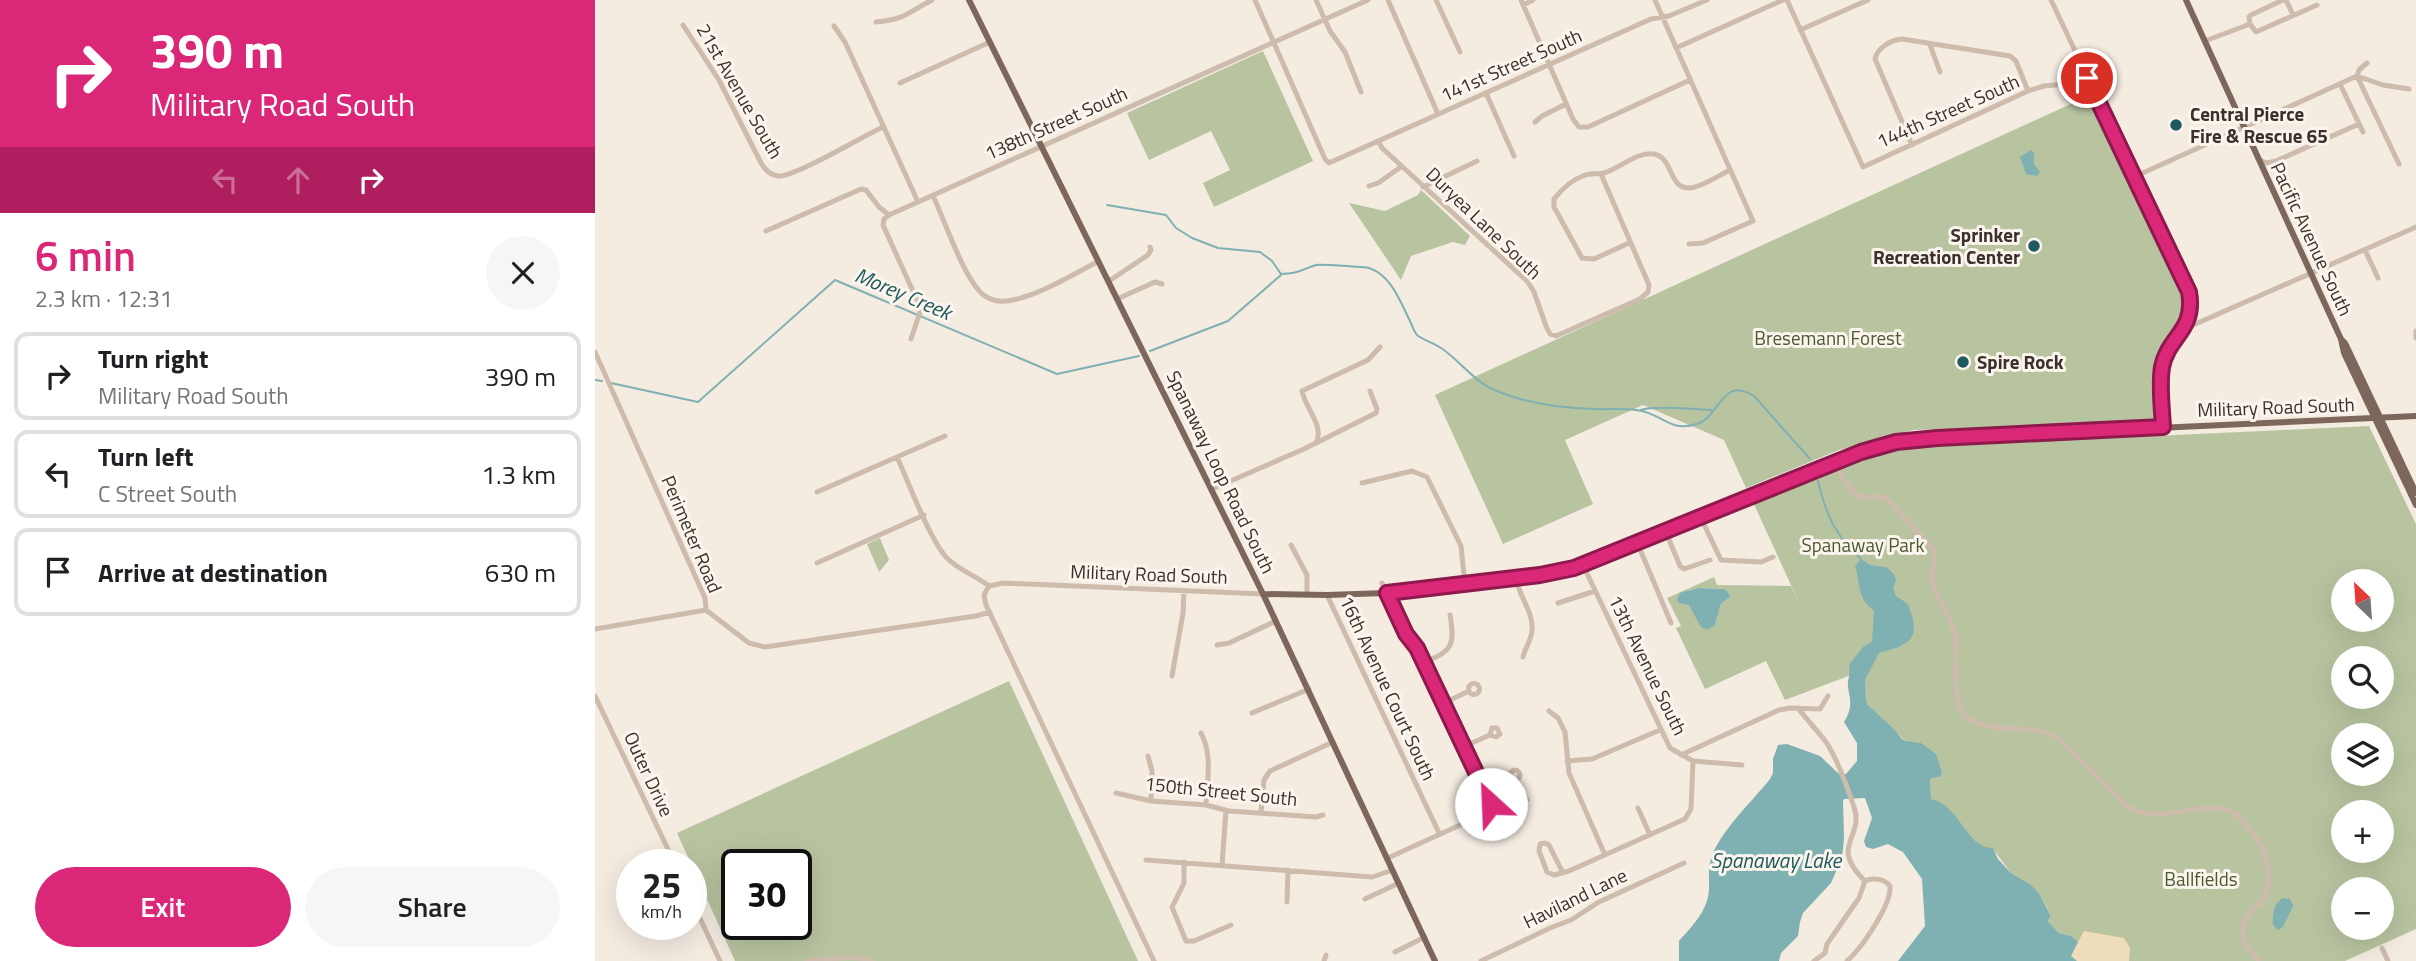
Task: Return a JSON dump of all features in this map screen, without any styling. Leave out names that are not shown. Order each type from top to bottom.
[{"type":"main road","name":"Spanaway Loop Road South","points":[[969,0],[1263,594],[1435,961]]},
{"type":"main road","name":"Pacific Avenue South","points":[[2186,0],[2310,274],[2345,343],[2416,505]]},
{"type":"main road","name":"Military Road South","points":[[1263,594],[1387,593],[1555,573],[1583,565],[1879,446],[1913,440],[2416,416]]},
{"type":"main road","name":"Pacific Avenue South","points":[[2378,419],[2416,492]]},
{"type":"street","points":[[876,22],[903,18],[932,0]]},
{"type":"street","points":[[1255,0],[1273,42]]},
{"type":"street","points":[[1316,0],[1324,19],[1345,52],[1361,92]]},
{"type":"street","name":"138th Street South","points":[[889,215],[1368,0]]},
{"type":"street","points":[[1388,0],[1438,114]]},
{"type":"street","points":[[1436,0],[1460,52]]},
{"type":"street","points":[[1533,0],[1522,2],[1574,122],[1580,127],[1598,122],[1690,80]]},
{"type":"street","points":[[1654,0],[1753,221],[1703,243],[1689,244]]},
{"type":"street","name":"141st Street South","points":[[1273,42],[1329,163],[1651,19],[1669,16],[1707,0]]},
{"type":"street","points":[[1676,48],[1785,0],[1800,30],[1868,0]]},
{"type":"street","points":[[2051,0],[2187,286],[2190,305],[2184,329],[2162,366],[2163,427]]},
{"type":"street","points":[[2294,15],[2285,0],[2249,17],[2256,32],[2317,5]]},
{"type":"street","points":[[2205,41],[2250,24]]},
{"type":"street","name":"21st Avenue South","points":[[683,25],[719,80],[763,167],[769,173],[782,176],[798,170],[883,127]]},
{"type":"street","points":[[834,26],[845,41],[918,201]]},
{"type":"street","name":"144th Street South","points":[[1800,30],[1863,167],[2028,91],[2045,86],[2077,83],[2087,78]]},
{"type":"street","points":[[1912,145],[1875,59],[1876,54],[1894,40],[1902,39],[2010,57],[2016,61],[2028,91]]},
{"type":"street","points":[[900,83],[990,42]]},
{"type":"street","points":[[1930,45],[1940,72]]},
{"type":"street","points":[[2367,63],[2357,76],[2399,164]]},
{"type":"street","points":[[2134,177],[2357,76],[2383,85],[2409,89]]},
{"type":"street","points":[[2340,84],[2363,132]]},
{"type":"street","points":[[1486,93],[1514,156]]},
{"type":"street","points":[[1535,122],[1566,104]]},
{"type":"street","points":[[2258,159],[2266,163],[2276,161],[2358,124]]},
{"type":"street","name":"Duryea Lane South","points":[[1379,142],[1401,167],[1529,284],[1546,326],[1554,336],[1644,297],[1649,285],[1629,243]]},
{"type":"street","points":[[1601,174],[1629,243],[1594,259],[1584,259],[1578,253],[1553,202],[1573,181],[1587,174],[1601,174],[1650,154],[1662,159],[1674,180],[1679,186],[1686,188],[1700,185],[1730,170]]},
{"type":"street","points":[[1423,187],[1477,161]]},
{"type":"street","points":[[2265,175],[2267,168],[2276,161]]},
{"type":"street","points":[[1369,186],[1401,167]]},
{"type":"street","points":[[766,231],[861,189],[866,190],[876,204],[889,215],[884,220],[885,229],[921,309],[911,340]]},
{"type":"street","points":[[933,196],[971,280],[985,296],[995,300],[1025,297],[1099,261]]},
{"type":"street","points":[[2184,329],[2416,227]]},
{"type":"street","points":[[1109,281],[1148,255],[1150,247]]},
{"type":"street","points":[[2365,250],[2378,278]]},
{"type":"street","points":[[1117,299],[1155,282],[1162,284]]},
{"type":"street","points":[[1315,443],[1318,429],[1301,392],[1368,360],[1380,347]]},
{"type":"street","name":"Perimeter Road","points":[[595,352],[705,598],[706,610],[749,643],[762,647],[976,617],[990,612]]},
{"type":"street","points":[[1212,489],[1373,415],[1377,409],[1370,391]]},
{"type":"street","points":[[817,492],[945,436]]},
{"type":"street","points":[[897,457],[946,558],[989,586],[984,595],[990,612],[1154,961]]},
{"type":"street","points":[[1835,463],[1855,493],[1862,497],[1884,497],[1932,547],[1935,553],[1931,573],[1933,582],[1956,636],[1957,700],[1969,719],[1980,724],[2044,732],[2057,737],[2127,806],[2137,812],[2157,814],[2219,809],[2234,812],[2240,818],[2263,847],[2269,875],[2265,894],[2246,917],[2242,932],[2245,944],[2259,961]]},
{"type":"street","points":[[1362,483],[1412,471],[1427,477],[1461,546],[1465,584]]},
{"type":"street","points":[[817,563],[924,515]]},
{"type":"street","points":[[1700,516],[1721,560],[1761,562],[1773,557]]},
{"type":"street","points":[[1665,530],[1677,560],[1684,569],[1710,560]]},
{"type":"street","points":[[1637,542],[1671,623]]},
{"type":"street","points":[[1291,545],[1307,575],[1307,595]]},
{"type":"street","name":"13th Avenue South","points":[[1583,565],[1670,748],[1693,761],[1742,765]]},
{"type":"street","points":[[1516,578],[1518,592],[1528,609],[1532,623],[1531,639],[1523,657]]},
{"type":"street","name":"Military Road South","points":[[989,586],[1003,583],[1263,594]]},
{"type":"street","points":[[1382,583],[1406,634],[1415,644],[1424,662],[1490,800],[1490,809],[1388,858]]},
{"type":"street","points":[[1172,676],[1183,614],[1184,591]]},
{"type":"street","points":[[1558,603],[1595,591]]},
{"type":"street","name":"16th Avenue Court South","points":[[1327,595],[1439,834]]},
{"type":"street","points":[[595,629],[706,610]]},
{"type":"street","points":[[1424,662],[1450,648],[1453,631],[1450,615]]},
{"type":"street","points":[[1217,645],[1229,643],[1276,621]]},
{"type":"street","points":[[1252,713],[1309,689]]},
{"type":"street","points":[[1444,703],[1469,691]]},
{"type":"street","name":"Outer Drive","points":[[595,696],[668,849]]},
{"type":"street","points":[[1680,755],[1779,710],[1820,709],[1828,696]]},
{"type":"street","points":[[1798,708],[1827,744],[1851,800],[1855,815],[1847,856],[1853,869],[1865,881]]},
{"type":"street","points":[[1549,712],[1558,718],[1565,732],[1569,773],[1605,855]]},
{"type":"street","points":[[1567,761],[1592,759],[1660,730]]},
{"type":"street","points":[[1201,733],[1209,757],[1206,805]]},
{"type":"street","points":[[1465,746],[1490,735]]},
{"type":"street","points":[[1261,813],[1264,780],[1270,771],[1333,741]]},
{"type":"street","points":[[1148,756],[1152,772],[1151,801]]},
{"type":"street","points":[[1563,873],[1549,845],[1542,843],[1539,852],[1547,872],[1553,875],[1563,873],[1682,821],[1690,814],[1693,761]]},
{"type":"street","points":[[1485,789],[1514,779],[1527,800]]},
{"type":"street","name":"150th Street South","points":[[1116,793],[1151,801],[1206,805],[1226,810],[1316,817],[1323,815]]},
{"type":"street","points":[[1638,808],[1650,835]]},
{"type":"street","points":[[1222,865],[1226,810]]},
{"type":"street","points":[[1146,860],[1372,877],[1393,870]]},
{"type":"street","points":[[1184,862],[1185,878],[1172,910],[1185,940],[1189,943],[1231,925]]},
{"type":"street","name":"Haviland Lane","points":[[1481,961],[1571,920],[1599,902],[1684,863]]},
{"type":"street","points":[[1287,902],[1288,870]]},
{"type":"street","points":[[1847,961],[1874,925],[1890,895],[1890,886],[1886,882],[1871,879],[1865,881]]},
{"type":"street","points":[[1828,960],[1825,953],[1827,944],[1862,893],[1865,881]]},
{"type":"street","points":[[1365,899],[1399,883]]},
{"type":"street","points":[[707,933],[720,961]]},
{"type":"street","points":[[1395,952],[1425,937]]},
{"type":"street","points":[[2382,948],[2388,961]]},
{"type":"street","points":[[1814,961],[1825,953]]},
{"type":"street","points":[[806,961],[852,957],[872,961]]},
{"type":"green space","points":[[1263,51],[1313,161],[1214,207],[1203,183],[1230,170],[1211,131],[1149,160],[1127,113]]},
{"type":"green space","name":"Bresemann Forest","points":[[2088,96],[2186,307],[2156,367],[2157,416],[2152,421],[1913,430],[1839,450],[1746,488],[1724,440],[1643,405],[1565,440],[1593,504],[1503,544],[1435,395]]},
{"type":"green space","points":[[1421,190],[1470,236],[1465,245],[1453,242],[1411,256],[1401,280],[1349,203],[1385,211],[1418,195]]},
{"type":"green space","points":[[2369,426],[2416,524],[2416,929],[2394,939],[2394,877],[2331,877],[2331,940],[2392,940],[2345,961],[2077,961],[2071,936],[2059,933],[2046,921],[2051,915],[2039,893],[2011,873],[1993,849],[1977,842],[1949,810],[1931,799],[1930,780],[1940,777],[1868,705],[1865,680],[1851,675],[1785,700],[1766,661],[1705,689],[1676,628],[1681,626],[1667,598],[1714,577],[1717,585],[1791,586],[1801,607],[1753,502],[1876,451]],"holes":[[[1725,589],[1731,596],[1721,604],[1715,625],[1695,612],[1690,604],[1688,590]]]},
{"type":"green space","points":[[880,538],[889,560],[879,572],[867,544]]},
{"type":"green space","points":[[1009,681],[1138,961],[735,961],[725,940],[812,940],[812,849],[721,849],[721,930],[707,899],[707,849],[684,849],[677,833]]},
{"type":"sand","points":[[2084,931],[2124,938],[2130,948],[2129,961],[2077,961],[2070,956]]},
{"type":"water","points":[[2031,150],[2034,153],[2034,164],[2040,172],[2037,176],[2026,174],[2020,157]]},
{"type":"water","name":"Spanaway Lake","points":[[1861,559],[1870,565],[1886,567],[1893,573],[1896,579],[1893,589],[1896,596],[1908,604],[1914,632],[1910,640],[1899,647],[1879,653],[1865,680],[1868,705],[1905,741],[1921,743],[1936,754],[1942,773],[1940,777],[1930,780],[1931,799],[1949,809],[1977,842],[1984,847],[1993,848],[1998,859],[2011,873],[2039,893],[2051,916],[2047,921],[2059,933],[2071,936],[2078,942],[2071,956],[2077,961],[1898,961],[1925,926],[1922,879],[1903,852],[1888,844],[1873,849],[1866,847],[1864,841],[1872,818],[1865,798],[1844,799],[1842,858],[1831,883],[1803,913],[1798,936],[1781,953],[1779,961],[1679,961],[1679,941],[1700,916],[1707,902],[1713,853],[1732,824],[1770,779],[1778,745],[1787,744],[1820,756],[1839,774],[1846,774],[1857,761],[1857,743],[1844,722],[1850,705],[1849,665],[1863,647],[1872,642],[1874,611],[1865,602],[1860,589],[1855,566]]},
{"type":"water","points":[[1697,588],[1725,589],[1731,596],[1721,604],[1715,625],[1707,630],[1701,627],[1689,605],[1679,603],[1677,599],[1680,593]]},
{"type":"water","points":[[2283,898],[2290,899],[2293,906],[2283,927],[2278,930],[2273,925],[2273,913],[2277,903]]},
{"type":"waterway","points":[[1107,205],[1166,215],[1176,228],[1192,238],[1218,248],[1260,252],[1272,261],[1281,274],[1319,265],[1369,268],[1377,271],[1394,290],[1417,335],[1438,346],[1483,384],[1502,393],[1555,406],[1636,410],[1650,413],[1674,425],[1688,426],[1705,420],[1728,394],[1744,391],[1755,397],[1810,459]]},
{"type":"waterway","name":"Morey Creek","points":[[1150,351],[1228,321],[1281,275]]},
{"type":"waterway","name":"Morey Creek","points":[[611,383],[698,402],[835,280],[1057,374],[1139,356]]},
{"type":"waterway","name":"Morey Creek","points":[[595,380],[602,381]]},
{"type":"waterway","points":[[1641,410],[1711,410]]},
{"type":"waterway","points":[[1818,481],[1833,524],[1861,559]]},
{"type":"place","name":"Central Pierce Fire & Rescue 65","points":[[2176,125]]},
{"type":"place","name":"Sprinker Recreation Center","points":[[2034,246]]},
{"type":"place","name":"Spire Rock","points":[[1963,362]]},
{"type":"route","points":[[1491,804],[1417,648],[1406,634],[1387,593],[1555,573],[1574,568],[1720,507],[1861,452],[1896,442],[2163,427],[2162,366],[2189,317],[2189,292],[2087,78]]},
{"type":"park label","name":"Spanaway Park","points":[[1863,545]]},
{"type":"park label","name":"Ballfields","points":[[2201,879]]}]
